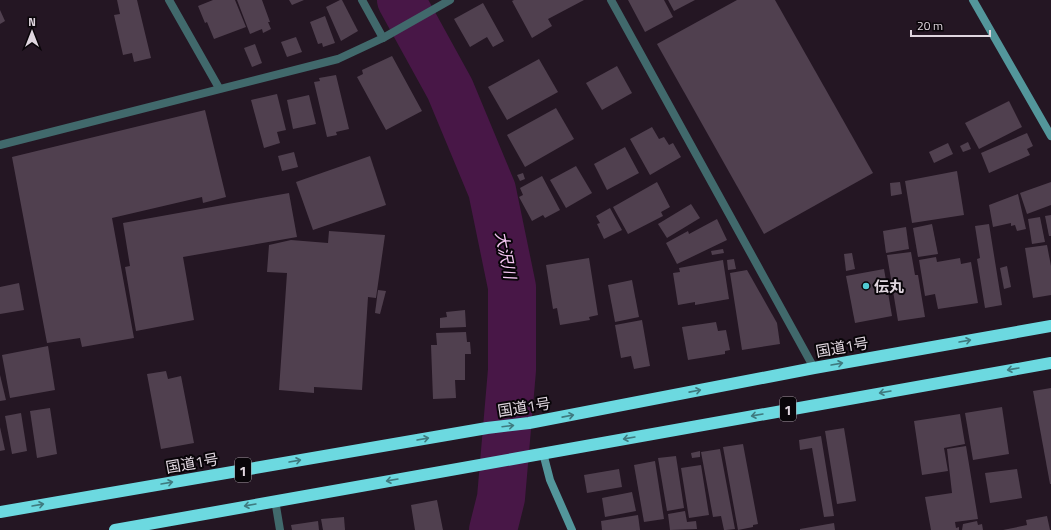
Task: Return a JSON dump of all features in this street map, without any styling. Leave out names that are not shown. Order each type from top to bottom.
[{"type":"highway","name":"国道1号","points":[[0,512],[487,428],[530,423],[814,368],[1051,326]]},
{"type":"highway","name":"1","points":[[115,530],[275,500],[526,457],[1051,362]]},
{"type":"street","points":[[169,0],[219,88]]},
{"type":"street","points":[[362,0],[383,38]]},
{"type":"street","points":[[0,145],[219,88],[338,60],[383,38],[450,0]]},
{"type":"street","points":[[611,0],[814,368]]},
{"type":"street","points":[[973,0],[1051,136]]},
{"type":"street","points":[[543,453],[550,480],[572,530]]},
{"type":"street","points":[[275,500],[280,530]]},
{"type":"building","points":[[117,0],[137,0],[151,58],[134,62],[132,53],[123,55],[114,15],[120,14]]},
{"type":"building","points":[[213,0],[235,0],[246,27],[214,39],[198,6]]},
{"type":"building","points":[[237,0],[262,0],[271,29],[263,33],[262,29],[250,34]]},
{"type":"building","points":[[289,0],[304,0],[292,5]]},
{"type":"building","points":[[342,0],[358,31],[341,41],[326,7]]},
{"type":"building","points":[[584,0],[548,19],[552,26],[532,38],[512,1]]},
{"type":"building","points":[[628,0],[664,0],[673,17],[645,32]]},
{"type":"building","points":[[668,0],[695,0],[674,11]]},
{"type":"building","points":[[737,0],[775,0],[873,173],[764,234],[657,44]]},
{"type":"building","points":[[483,3],[504,41],[493,47],[487,37],[470,47],[454,19]]},
{"type":"building","points":[[0,10],[5,21],[0,24]]},
{"type":"building","points":[[325,16],[335,43],[323,47],[322,43],[318,44],[310,22]]},
{"type":"building","points":[[296,37],[302,52],[287,57],[281,42]]},
{"type":"building","points":[[255,44],[262,63],[252,67],[244,48]]},
{"type":"building","points":[[392,56],[422,111],[386,130],[357,77],[363,74],[362,70]]},
{"type":"building","points":[[539,59],[558,92],[507,120],[488,87]]},
{"type":"building","points":[[617,66],[632,93],[602,110],[586,83]]},
{"type":"building","points":[[336,75],[349,129],[336,132],[337,135],[327,137],[314,82],[320,81],[319,78]]},
{"type":"building","points":[[277,94],[286,130],[277,132],[280,143],[264,148],[251,100]]},
{"type":"building","points":[[309,95],[316,124],[293,129],[287,100]]},
{"type":"building","points":[[1009,101],[1022,127],[979,149],[965,123]]},
{"type":"building","points":[[556,108],[574,139],[525,167],[507,135]]},
{"type":"building","points":[[205,110],[226,197],[203,203],[202,197],[112,218],[134,338],[82,347],[80,338],[47,343],[12,157]]},
{"type":"building","points":[[652,127],[659,139],[664,137],[669,145],[673,143],[681,157],[650,175],[630,139]]},
{"type":"building","points":[[1027,133],[1033,146],[1027,149],[1030,155],[989,173],[981,153]]},
{"type":"building","points":[[968,142],[971,149],[963,152],[960,146]]},
{"type":"building","points":[[948,143],[953,154],[934,163],[929,152]]},
{"type":"building","points":[[625,147],[639,173],[607,190],[594,164]]},
{"type":"building","points":[[294,152],[298,167],[282,171],[278,156]]},
{"type":"building","points":[[370,156],[386,205],[313,230],[296,182]]},
{"type":"building","points":[[576,166],[592,193],[566,208],[550,180]]},
{"type":"building","points":[[957,171],[964,215],[912,223],[905,181]]},
{"type":"building","points":[[523,173],[525,179],[520,181],[517,175]]},
{"type":"building","points":[[542,176],[560,210],[545,218],[543,215],[532,221],[519,197],[523,195],[520,188]]},
{"type":"building","points":[[657,182],[670,207],[661,212],[663,216],[628,234],[613,207]]},
{"type":"building","points":[[900,182],[902,194],[891,196],[890,183]]},
{"type":"building","points":[[1051,182],[1051,205],[1027,214],[1020,193]]},
{"type":"building","points":[[289,193],[297,237],[183,257],[194,320],[136,331],[125,267],[130,266],[123,223]]},
{"type":"building","points":[[1018,194],[1026,229],[1017,231],[1015,225],[1011,226],[1011,223],[993,227],[989,205]]},
{"type":"building","points":[[691,204],[700,218],[667,238],[658,224]]},
{"type":"building","points":[[610,208],[622,230],[604,239],[597,224],[600,223],[596,216]]},
{"type":"building","points":[[1051,215],[1051,236],[1049,236],[1045,216]]},
{"type":"building","points":[[1040,217],[1045,242],[1032,244],[1028,219]]},
{"type":"building","points":[[717,219],[727,240],[677,264],[666,243],[688,231],[689,234]]},
{"type":"building","points":[[932,224],[938,254],[918,257],[913,228]]},
{"type":"building","points":[[989,224],[1002,305],[985,308],[977,259],[980,258],[975,226]]},
{"type":"building","points":[[906,227],[909,249],[886,253],[883,231]]},
{"type":"building","points":[[329,231],[385,235],[376,298],[368,297],[362,390],[314,387],[314,393],[279,390],[287,273],[267,272],[269,245],[291,240],[328,243]]},
{"type":"building","points":[[1047,245],[1051,266],[1051,295],[1033,298],[1025,248]]},
{"type":"building","points":[[723,249],[724,253],[712,255],[711,251]]},
{"type":"building","points":[[911,252],[915,275],[918,275],[925,317],[898,321],[887,255]]},
{"type":"building","points":[[852,253],[855,269],[846,271],[844,254]]},
{"type":"building","points":[[936,257],[937,262],[960,258],[961,264],[971,262],[978,303],[938,309],[935,294],[925,296],[919,260]]},
{"type":"building","points":[[589,258],[598,315],[589,317],[590,320],[560,325],[557,308],[553,309],[546,265]]},
{"type":"building","points":[[734,259],[736,269],[728,270],[727,260]]},
{"type":"building","points":[[723,260],[729,299],[695,305],[695,302],[678,305],[673,273],[680,272],[679,268]]},
{"type":"building","points":[[1007,266],[1011,287],[1004,289],[1000,268]]},
{"type":"building","points":[[884,269],[892,316],[855,323],[846,276]]},
{"type":"building","points":[[747,270],[777,323],[780,344],[742,350],[730,273]]},
{"type":"building","points":[[632,280],[639,317],[615,322],[608,285]]},
{"type":"building","points":[[19,283],[24,310],[0,314],[0,287]]},
{"type":"building","points":[[378,290],[386,291],[380,314],[375,313]]},
{"type":"building","points":[[465,310],[466,327],[440,328],[440,318],[447,317],[446,312]]},
{"type":"building","points":[[642,320],[650,366],[634,369],[631,356],[621,358],[615,325]]},
{"type":"building","points":[[716,322],[718,331],[726,330],[730,350],[725,351],[725,354],[688,360],[682,327]]},
{"type":"building","points":[[466,332],[467,342],[470,342],[471,354],[465,354],[465,380],[455,380],[456,398],[433,399],[431,345],[437,345],[436,333]]},
{"type":"building","points":[[48,346],[55,390],[10,398],[2,355]]},
{"type":"building","points":[[166,371],[168,379],[181,376],[194,443],[161,449],[147,374]]},
{"type":"building","points":[[0,375],[6,400],[0,401]]},
{"type":"building","points":[[1051,388],[1051,484],[1050,484],[1033,391]]},
{"type":"building","points":[[1002,407],[1009,454],[973,460],[965,413]]},
{"type":"building","points":[[50,408],[57,454],[37,458],[30,411]]},
{"type":"building","points":[[21,413],[27,451],[12,454],[5,416]]},
{"type":"building","points":[[960,414],[965,444],[944,448],[948,471],[922,475],[914,421]]},
{"type":"building","points":[[0,427],[5,450],[0,451]]},
{"type":"building","points":[[844,428],[856,501],[837,504],[825,431]]},
{"type":"building","points":[[821,436],[834,516],[824,517],[812,448],[800,450],[799,440]]},
{"type":"building","points":[[743,444],[758,524],[753,525],[753,527],[738,530],[723,447]]},
{"type":"building","points":[[966,446],[978,519],[955,522],[956,528],[959,527],[959,530],[931,530],[925,497],[952,493],[947,449]]},
{"type":"building","points":[[720,449],[735,529],[724,530],[721,516],[713,517],[701,452]]},
{"type":"building","points":[[700,451],[700,457],[692,458],[691,453]]},
{"type":"building","points":[[676,456],[684,508],[667,511],[658,458]]},
{"type":"building","points":[[655,461],[664,519],[644,522],[634,465]]},
{"type":"building","points":[[701,465],[709,515],[689,518],[681,468]]},
{"type":"building","points":[[619,469],[622,487],[587,493],[584,475]]},
{"type":"building","points":[[1017,469],[1022,498],[990,503],[985,473]]},
{"type":"building","points":[[632,492],[636,511],[605,517],[602,498]]},
{"type":"building","points":[[437,500],[443,530],[415,530],[411,505]]},
{"type":"building","points":[[685,511],[687,522],[696,521],[697,529],[670,530],[668,514]]},
{"type":"building","points":[[638,515],[640,530],[602,530],[601,521]]},
{"type":"building","points":[[1047,516],[1050,530],[1003,530],[1027,525],[1026,520]]},
{"type":"building","points":[[344,517],[345,530],[323,530],[321,519]]},
{"type":"building","points":[[318,521],[319,530],[292,530],[291,525]]},
{"type":"building","points":[[977,521],[978,525],[982,524],[983,530],[962,530],[963,524]]},
{"type":"building","points":[[834,523],[835,530],[800,530],[800,529]]},
{"type":"waterway","name":"大沢川","points":[[401,0],[450,89],[492,190],[512,287],[512,370],[501,498],[493,530]]},
{"type":"place","name":"伝丸","points":[[866,286]]}]
